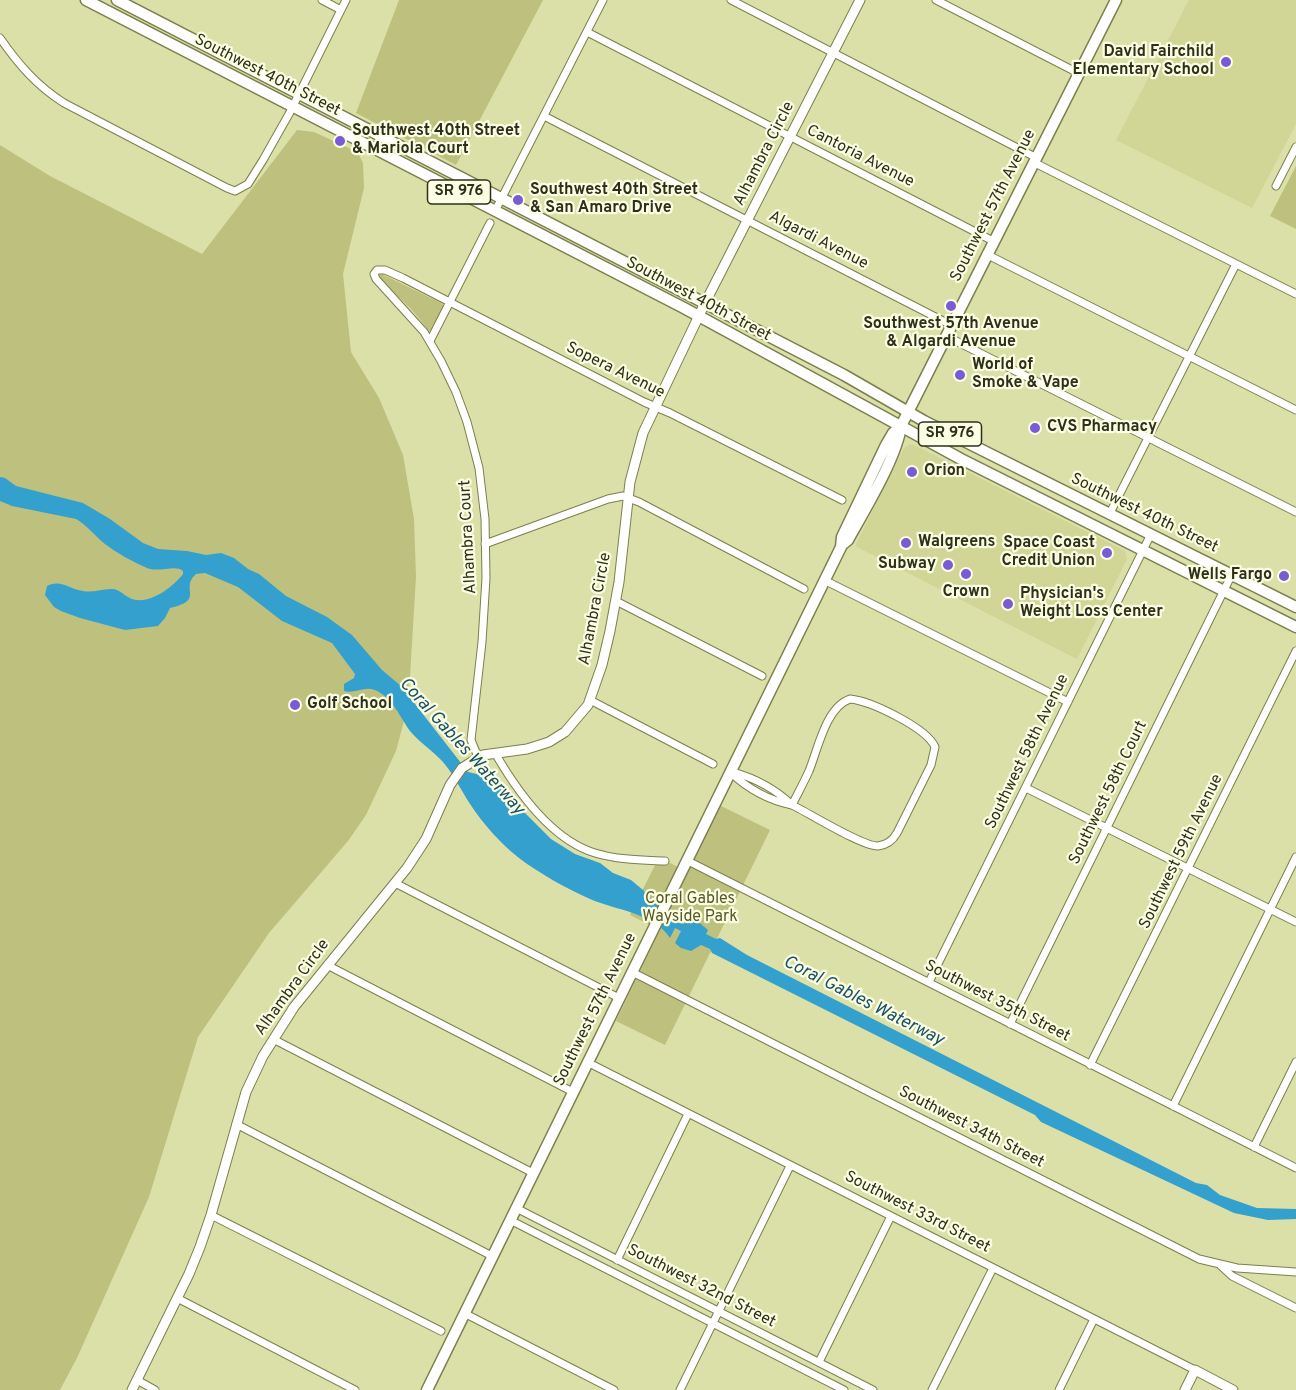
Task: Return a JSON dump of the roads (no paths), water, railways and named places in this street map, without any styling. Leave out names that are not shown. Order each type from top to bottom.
[{"type":"main road","name":"Southwest 40th Street","points":[[86,0],[699,316],[961,459],[1296,627]]},
{"type":"main road","name":"Southwest 40th Street","points":[[117,0],[844,375],[908,412],[1296,607]]},
{"type":"main road","name":"Southwest 57th Avenue","points":[[427,1390],[824,580],[841,547],[848,540],[893,433],[901,426],[1116,0]]},
{"type":"main road","points":[[1042,500],[1066,492]]},
{"type":"main road","points":[[1056,507],[1080,499]]},
{"type":"street","points":[[322,0],[341,10]]},
{"type":"street","points":[[0,38],[26,72],[57,98],[233,190],[241,189],[251,181],[293,106],[346,0]]},
{"type":"street","points":[[495,211],[603,0]]},
{"type":"street","points":[[731,0],[834,52],[1034,160],[1296,294]]},
{"type":"street","name":"Alhambra Circle","points":[[132,1390],[189,1274],[211,1215],[246,1092],[273,1039],[301,998],[395,883],[426,839],[453,780],[466,765],[478,757],[527,749],[555,739],[565,732],[584,711],[590,700],[606,648],[616,600],[630,482],[640,439],[705,303],[860,0]]},
{"type":"street","points":[[936,0],[1078,73]]},
{"type":"street","name":"Cantoria Avenue","points":[[587,32],[993,241]]},
{"type":"street","name":"Algardi Avenue","points":[[544,116],[951,325]]},
{"type":"street","points":[[1276,186],[1296,147]]},
{"type":"street","points":[[430,341],[490,223]]},
{"type":"street","points":[[986,254],[1296,410]]},
{"type":"street","points":[[1110,513],[1236,264]]},
{"type":"street","name":"Sopera Avenue","points":[[375,272],[379,269],[390,272],[842,500]]},
{"type":"street","name":"Alhambra Court","points":[[375,272],[377,281],[430,341],[453,384],[473,442],[482,485],[485,544],[485,610],[471,740],[478,757]]},
{"type":"street","points":[[946,336],[1296,512]]},
{"type":"street","points":[[485,544],[618,496],[628,498],[804,589]]},
{"type":"street","name":"Southwest 58th Avenue","points":[[929,982],[1151,534]]},
{"type":"street","name":"Southwest 58th Court","points":[[1010,1024],[1232,574]]},
{"type":"street","points":[[824,580],[1068,702]]},
{"type":"street","points":[[616,600],[762,676]]},
{"type":"street","name":"Southwest 59th Avenue","points":[[1090,1065],[1296,651]]},
{"type":"street","points":[[590,700],[713,764]]},
{"type":"street","points":[[730,772],[744,786],[775,801],[792,805],[865,843],[875,846],[884,845],[897,833],[931,765],[936,747],[924,733],[895,717],[868,703],[847,700],[840,704],[831,716],[809,771],[792,805]]},
{"type":"street","points":[[495,753],[525,797],[568,841],[608,856],[665,861]]},
{"type":"street","points":[[1026,788],[1296,922]]},
{"type":"street","points":[[1173,1106],[1296,857]]},
{"type":"street","name":"Southwest 35th Street","points":[[686,860],[1296,1168]]},
{"type":"street","points":[[395,883],[619,998]]},
{"type":"street","points":[[327,965],[573,1092]]},
{"type":"street","name":"Southwest 34th Street","points":[[632,972],[1189,1254],[1220,1265],[1232,1276],[1296,1308]]},
{"type":"street","points":[[273,1039],[533,1173]]},
{"type":"street","name":"Southwest 33rd Street","points":[[587,1062],[1233,1390]]},
{"type":"street","points":[[1254,1147],[1296,1062]]},
{"type":"street","points":[[617,1260],[688,1114]]},
{"type":"street","points":[[236,1124],[492,1256]]},
{"type":"street","points":[[680,1390],[790,1166]]},
{"type":"street","name":"Southwest 32nd Street","points":[[516,1208],[873,1390]]},
{"type":"street","points":[[211,1215],[441,1331]]},
{"type":"street","points":[[819,1362],[891,1216]]},
{"type":"street","name":"Southwest 32nd Street","points":[[510,1220],[844,1390]]},
{"type":"street","points":[[1220,1265],[1248,1270],[1296,1272]]},
{"type":"street","points":[[932,1390],[993,1268]]},
{"type":"street","points":[[177,1298],[355,1390]]},
{"type":"street","points":[[464,1313],[614,1390]]},
{"type":"street","points":[[1059,1390],[1094,1319]]},
{"type":"street","points":[[1185,1390],[1195,1370]]},
{"type":"street","points":[[137,1380],[155,1390]]},
{"type":"water","points":[[0,477],[16,486],[83,503],[143,543],[158,549],[206,555],[221,553],[234,558],[259,574],[286,596],[327,617],[352,635],[382,670],[401,686],[468,772],[490,777],[551,839],[575,854],[600,863],[613,873],[631,880],[654,903],[678,918],[678,922],[684,924],[689,919],[695,919],[708,930],[706,934],[716,939],[720,938],[747,955],[1196,1183],[1207,1185],[1220,1195],[1257,1208],[1296,1209],[1296,1219],[1268,1220],[1234,1213],[1041,1122],[1035,1115],[712,953],[710,949],[701,945],[691,951],[681,948],[675,943],[681,931],[675,928],[670,938],[654,923],[644,918],[590,899],[544,875],[519,858],[493,833],[470,804],[447,767],[410,731],[386,697],[371,689],[344,691],[344,684],[354,678],[355,674],[332,643],[282,621],[238,587],[205,573],[196,574],[191,579],[190,598],[181,605],[170,608],[158,626],[125,630],[80,618],[54,607],[45,595],[47,586],[52,584],[87,591],[114,589],[132,599],[139,600],[160,594],[179,579],[183,571],[176,568],[157,570],[147,568],[109,547],[76,519],[12,506],[0,501]]},
{"type":"place","name":"David Fairchild Elementary School","points":[[1226,62]]},
{"type":"place","name":"Southwest 40th Street & Mariola Court","points":[[340,141]]},
{"type":"place","name":"Southwest 40th Street & San Amaro Drive","points":[[518,200]]},
{"type":"place","name":"Southwest 57th Avenue & Algardi Avenue","points":[[951,306]]},
{"type":"place","name":"World of Smoke & Vape","points":[[960,375]]},
{"type":"place","name":"CVS Pharmacy","points":[[1035,428]]},
{"type":"place","name":"Orion","points":[[912,472]]},
{"type":"place","name":"Walgreens","points":[[906,543]]},
{"type":"place","name":"Space Coast Credit Union","points":[[1107,553]]},
{"type":"place","name":"Subway","points":[[948,565]]},
{"type":"place","name":"Crown","points":[[966,574]]},
{"type":"place","name":"Wells Fargo","points":[[1284,576]]},
{"type":"place","name":"Physician's Weight Loss Center","points":[[1008,604]]},
{"type":"place","name":"Golf School","points":[[295,705]]},
{"type":"water label","name":"Coral Gables Waterway","points":[[461,747]]},
{"type":"water label","name":"Coral Gables Waterway","points":[[863,1002]]},
{"type":"park label","name":"Coral Gables Wayside Park","points":[[690,909]]}]
